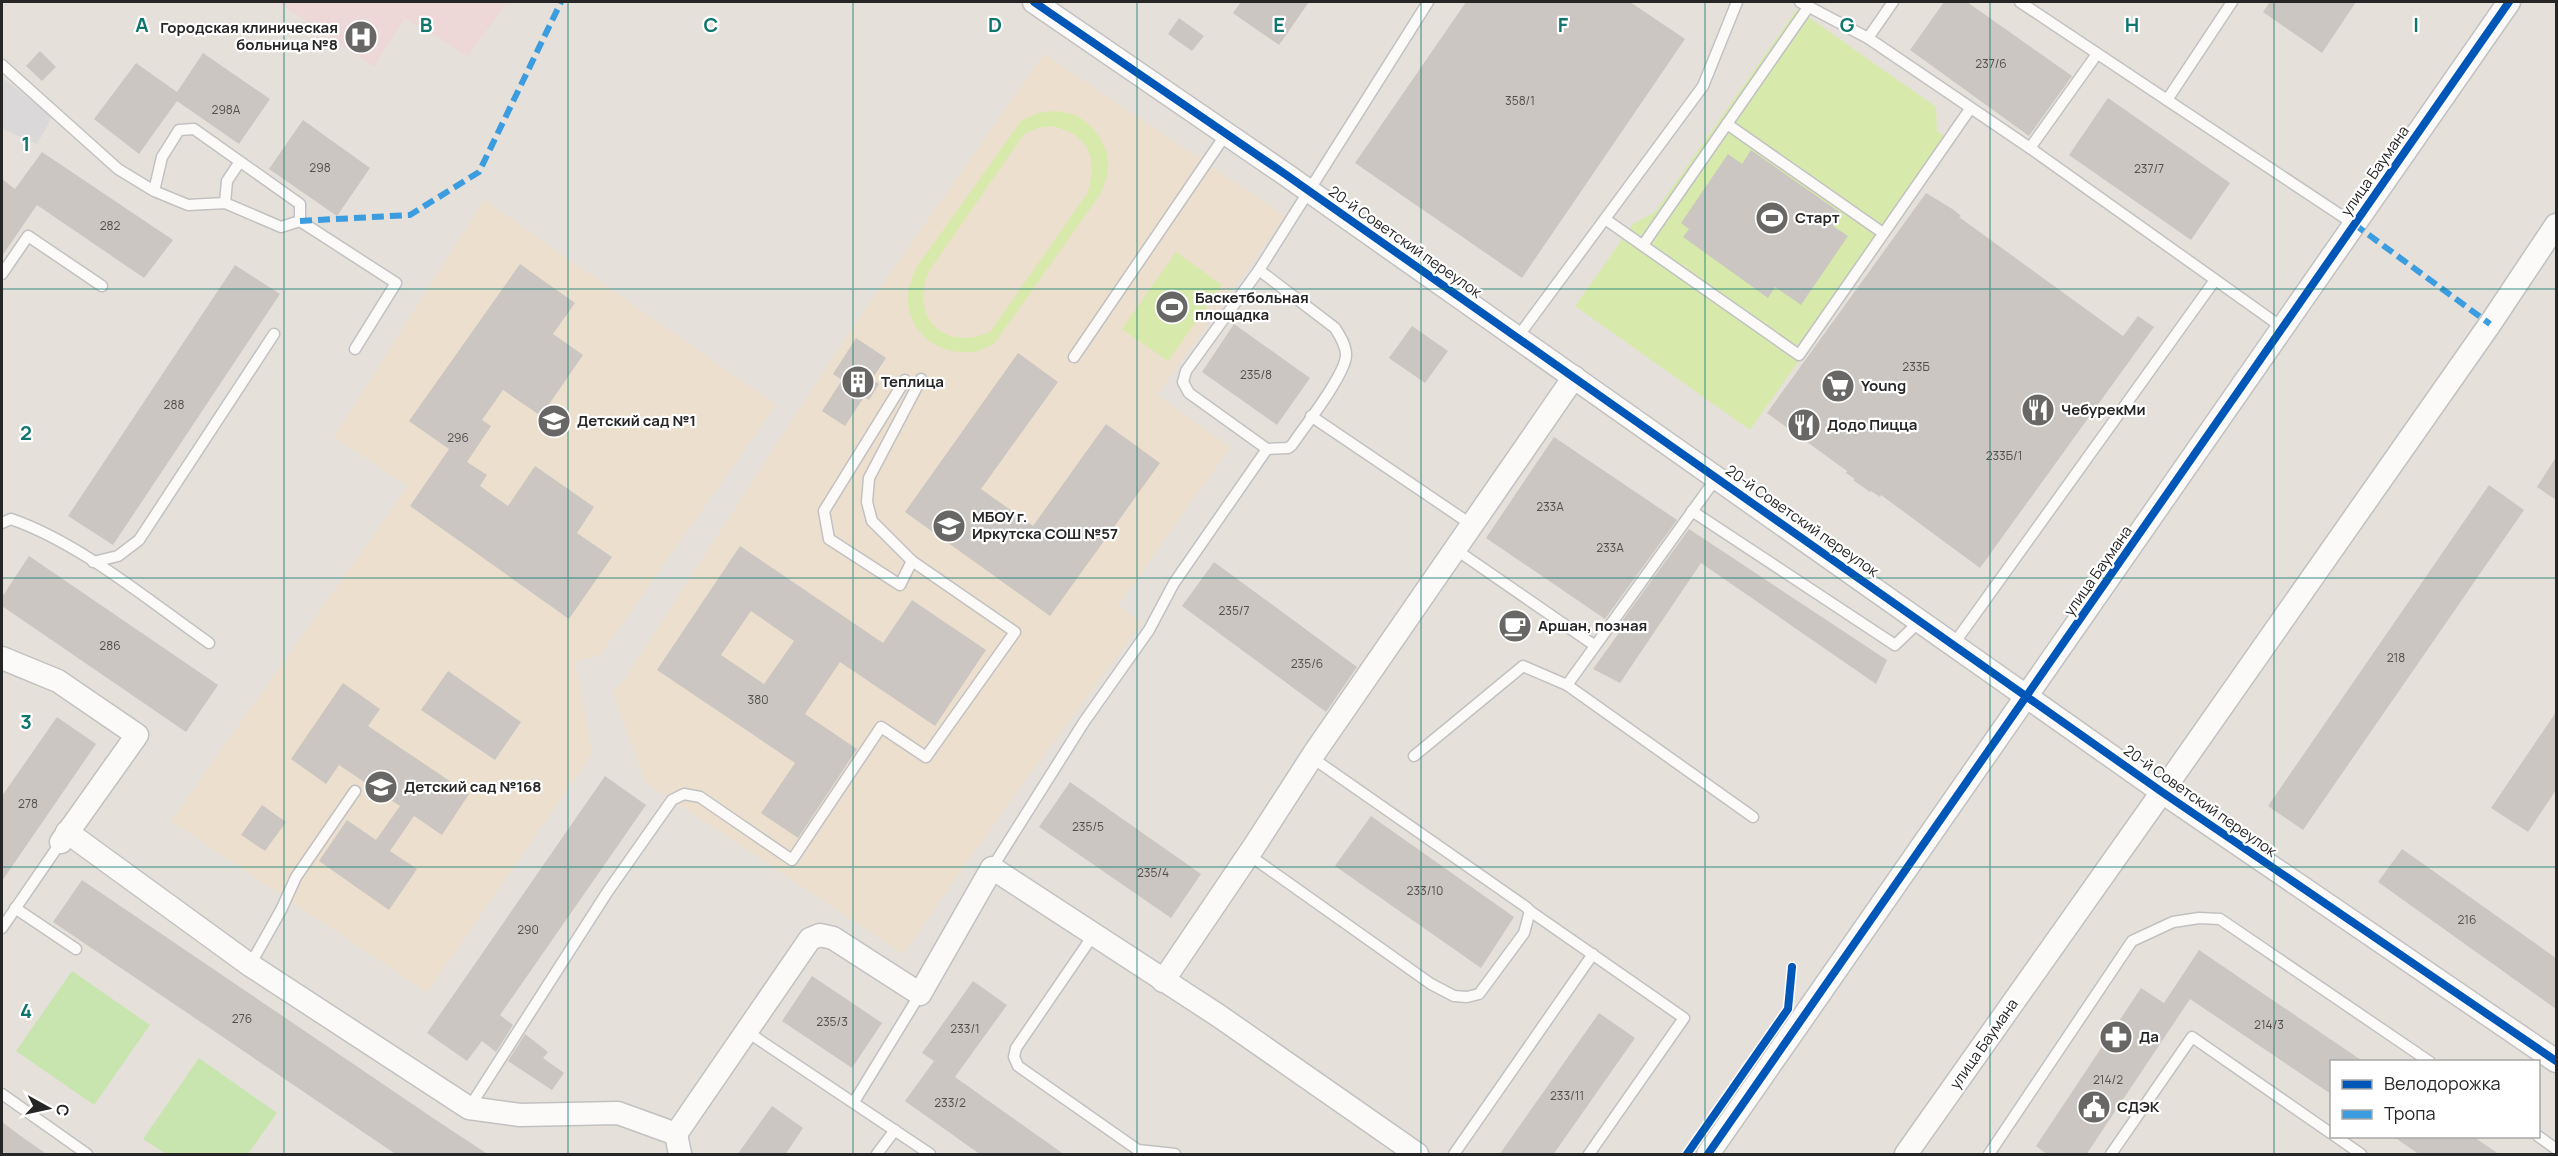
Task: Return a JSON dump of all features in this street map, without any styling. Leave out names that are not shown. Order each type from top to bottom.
[{"type":"street","name":"20-й Советский переулок","points":[[1034,2],[1308,190],[2162,792],[2556,1061]]},
{"type":"street","name":"улица Баумана","points":[[1708,1155],[2509,2]]},
{"type":"street","name":"улица Баумана","points":[[1906,1155],[2483,333],[2556,225]]},
{"type":"street","points":[[1163,981],[1311,758],[1574,377]]},
{"type":"street","points":[[2,658],[58,681],[137,735],[64,837],[250,965],[470,1108],[520,1115],[618,1113],[678,1144],[746,1032],[810,939],[820,935],[833,938],[920,994],[992,868],[1219,1016],[1418,1155]]},
{"type":"lane","points":[[1258,270],[1335,328],[1342,340],[1346,355],[1342,370],[1292,445],[1282,449],[1267,449],[1189,393],[1184,382],[1186,371],[1258,270],[1428,2]]},
{"type":"lane","points":[[1517,338],[1703,86],[1737,2]]},
{"type":"lane","points":[[1868,38],[1893,2]]},
{"type":"lane","points":[[2020,2],[2354,224]]},
{"type":"lane","points":[[2167,100],[2232,2]]},
{"type":"lane","points":[[1643,245],[1727,124],[1805,4],[1868,38],[2030,148],[2283,328]]},
{"type":"lane","points":[[2030,148],[2097,54]]},
{"type":"lane","points":[[2,66],[118,169],[154,191],[188,205],[225,203],[281,227],[300,221]]},
{"type":"lane","points":[[1605,219],[1799,355],[1970,109]]},
{"type":"lane","points":[[1727,124],[1883,233]]},
{"type":"lane","points":[[154,191],[162,157],[179,130],[194,129],[300,204],[300,221]]},
{"type":"lane","points":[[1074,357],[1226,134]]},
{"type":"lane","points":[[225,203],[227,182],[239,163]]},
{"type":"lane","points":[[300,221],[396,284],[355,349]]},
{"type":"lane","points":[[2,274],[28,236],[102,286]]},
{"type":"lane","points":[[1953,645],[2215,280]]},
{"type":"lane","points":[[93,562],[118,556],[139,540],[274,334]]},
{"type":"lane","points":[[905,380],[824,511],[829,539],[900,585],[912,561]]},
{"type":"lane","points":[[470,1108],[608,891],[672,800],[684,794],[700,797],[792,860],[881,727],[926,757],[1015,632],[912,561],[872,521],[867,502],[869,478],[921,380]]},
{"type":"lane","points":[[1311,416],[1472,525]]},
{"type":"lane","points":[[992,868],[1083,722],[1149,630],[1174,583],[1267,449]]},
{"type":"lane","points":[[1567,685],[1716,477]]},
{"type":"lane","points":[[1692,511],[1895,645],[1920,621]]},
{"type":"lane","points":[[2,523],[11,519],[40,529],[93,562],[209,643]]},
{"type":"lane","points":[[1455,549],[1594,645]]},
{"type":"lane","points":[[1414,756],[1523,666],[1567,685],[1753,817]]},
{"type":"lane","points":[[1311,758],[1684,1018],[1589,1155]]},
{"type":"lane","points":[[250,965],[296,878],[355,791]]},
{"type":"lane","points":[[2,928],[64,837]]},
{"type":"lane","points":[[1248,855],[1431,984],[1454,996],[1467,997],[1479,994],[1524,933],[1530,911]]},
{"type":"lane","points":[[15,908],[76,949]]},
{"type":"lane","points":[[1989,1155],[2132,941],[2173,922],[2199,918],[2220,919],[2427,1060]]},
{"type":"lane","points":[[1094,934],[1016,1048],[1014,1057],[1018,1066],[1138,1150],[1175,1155]]},
{"type":"lane","points":[[1454,1155],[1593,954]]},
{"type":"lane","points":[[854,1102],[920,994]]},
{"type":"lane","points":[[746,1032],[854,1102],[930,1155]]},
{"type":"lane","points":[[2111,1155],[2192,1037],[2330,1133]]},
{"type":"lane","points":[[2,1094],[87,1155]]},
{"type":"lane","points":[[877,1155],[895,1130]]},
{"type":"lane","points":[[2540,1137],[2556,1149]]},
{"type":"lane","points":[[2337,1138],[2361,1155]]},
{"type":"shaded area","name":"Городская клиническая больница №8","points":[[278,2],[507,2],[468,56],[405,18],[374,67]]},
{"type":"shaded area","name":"МБОУ г. Иркутска СОШ №57","points":[[1044,54],[1285,216],[1157,395],[1230,447],[1118,606],[1141,623],[1005,808],[903,954],[645,782],[613,692],[623,681],[850,331]]},
{"type":"shaded area","points":[[2,77],[52,117],[37,144],[2,129]]},
{"type":"shaded area","points":[[484,200],[776,405],[600,655],[575,661],[592,754],[427,992],[171,821],[408,486],[334,437]]},
{"type":"green space","name":"Старт","points":[[1797,9],[1936,107],[1937,131],[1953,142],[1750,430],[1575,306],[1633,224],[1655,212]]},
{"type":"green space","points":[[1056,111],[1075,115],[1095,131],[1104,146],[1108,162],[1101,193],[994,344],[972,352],[939,347],[922,334],[911,315],[908,294],[916,268],[1021,121],[1038,113]],"holes":[[[1052,126],[1075,135],[1088,149],[1092,168],[1088,192],[990,332],[958,338],[945,334],[935,327],[927,316],[924,288],[929,271],[1024,134],[1038,128]]]},
{"type":"green space","name":"Баскетбольная площадка","points":[[1176,252],[1222,285],[1168,361],[1122,329]]},
{"type":"green space","points":[[72,971],[150,1025],[94,1105],[16,1051]]},
{"type":"green space","points":[[199,1058],[277,1113],[248,1154],[166,1154],[143,1139]]},
{"type":"building","points":[[1241,2],[1309,2],[1279,45],[1233,13]]},
{"type":"building","points":[[1466,2],[1630,2],[1685,39],[1522,278],[1355,163]]},
{"type":"building","points":[[1944,2],[1967,2],[2072,76],[2029,136],[1910,50]]},
{"type":"building","points":[[2270,2],[2356,2],[2322,53],[2263,12]]},
{"type":"building","points":[[1179,18],[1204,36],[1192,51],[1168,34]]},
{"type":"building","points":[[40,51],[56,67],[42,81],[26,66]]},
{"type":"building","points":[[203,53],[270,99],[239,144],[177,101],[139,154],[94,119],[136,63],[177,92]]},
{"type":"building","points":[[2108,98],[2230,183],[2191,240],[2069,155]]},
{"type":"building","points":[[303,120],[370,168],[337,216],[269,169]]},
{"type":"building","points":[[1751,150],[1841,213],[1833,226],[1848,236],[1801,305],[1775,287],[1768,298],[1683,237],[1689,229],[1681,223],[1728,154],[1742,164]]},
{"type":"building","points":[[42,152],[173,240],[144,278],[37,205],[2,256],[2,179],[15,189]]},
{"type":"building","points":[[1926,193],[1954,210],[1961,216],[1959,217],[2123,336],[2138,316],[2154,327],[1980,568],[1881,495],[1880,497],[1870,492],[1853,480],[1855,479],[1846,473],[1847,471],[1767,413]]},
{"type":"building","points":[[520,264],[575,303],[553,334],[583,355],[541,416],[503,390],[482,420],[491,426],[467,462],[487,475],[480,486],[508,506],[535,466],[594,507],[577,533],[612,557],[569,619],[410,506],[449,449],[409,421]]},
{"type":"building","points":[[235,265],[280,294],[113,545],[68,516]]},
{"type":"building","points":[[1234,324],[1310,378],[1277,425],[1202,372]]},
{"type":"building","points":[[1412,326],[1448,351],[1425,383],[1389,358]]},
{"type":"building","name":"Теплица","points":[[856,338],[886,358],[872,379],[879,384],[869,400],[864,397],[845,426],[822,411],[842,380],[833,374]]},
{"type":"building","points":[[1018,353],[1058,382],[981,489],[1033,526],[1106,424],[1160,463],[1050,616],[905,512]]},
{"type":"building","points":[[1554,437],[1677,520],[1605,619],[1486,538]]},
{"type":"building","points":[[2556,457],[2556,500],[2537,487]]},
{"type":"building","points":[[2489,485],[2524,510],[2303,830],[2268,806]]},
{"type":"building","points":[[1689,529],[1887,660],[1876,684],[1701,563],[1620,683],[1593,669],[1621,630],[1617,628]]},
{"type":"building","points":[[740,546],[883,643],[912,600],[986,650],[935,726],[840,662],[805,714],[857,749],[798,838],[761,813],[795,763],[657,670]],"holes":[[[751,611],[794,641],[764,684],[721,655]]]},
{"type":"building","points":[[29,556],[218,685],[186,732],[2,606],[2,597]]},
{"type":"building","points":[[1214,562],[1357,667],[1326,712],[1182,606]]},
{"type":"building","points":[[448,671],[521,722],[495,760],[421,710]]},
{"type":"building","points":[[343,683],[380,709],[368,726],[469,794],[442,835],[414,816],[390,851],[417,869],[389,910],[319,861],[347,820],[376,840],[400,806],[339,765],[326,784],[291,759]]},
{"type":"building","points":[[2556,712],[2556,790],[2528,832],[2491,808]]},
{"type":"building","points":[[57,717],[96,744],[2,881],[2,796]]},
{"type":"building","points":[[605,776],[646,805],[500,1015],[513,1025],[496,1052],[482,1041],[467,1061],[427,1033]]},
{"type":"building","points":[[1070,782],[1201,874],[1171,918],[1039,827]]},
{"type":"building","points":[[262,805],[286,822],[265,851],[241,835]]},
{"type":"building","points":[[1371,816],[1514,917],[1481,968],[1335,866]]},
{"type":"building","points":[[2402,849],[2556,958],[2556,1009],[2378,882]]},
{"type":"building","points":[[82,880],[489,1155],[397,1155],[53,922]]},
{"type":"building","points":[[2199,950],[2361,1060],[2330,1060],[2330,1093],[2190,999],[2086,1155],[2048,1155],[2036,1146],[2141,988],[2164,1003]]},
{"type":"building","points":[[812,976],[882,1023],[852,1068],[782,1021]]},
{"type":"building","points":[[973,981],[1007,1005],[955,1077],[1065,1155],[981,1155],[905,1101],[934,1061],[922,1053]]},
{"type":"building","points":[[1599,1013],[1635,1038],[1553,1155],[1499,1155]]},
{"type":"building","points":[[525,1034],[548,1052],[543,1058],[564,1073],[552,1090],[508,1061]]},
{"type":"building","points":[[772,1106],[803,1128],[785,1155],[737,1155]]},
{"type":"building","points":[[2,1122],[22,1137],[48,1155],[2,1155]]},
{"type":"building","points":[[2395,1138],[2475,1138],[2500,1155],[2420,1155]]},
{"type":"marked path","points":[[300,221],[410,215],[479,172],[561,2]]},
{"type":"marked path","points":[[2354,224],[2490,324]]},
{"type":"cycle path","points":[[1034,2],[1285,174],[2162,792],[2556,1061]]},
{"type":"cycle path","points":[[1708,1154],[2509,2]]},
{"type":"cycle path","points":[[1687,1154],[1788,1009],[1792,967]]},
{"type":"place","name":"Городская клиническая больница №8","points":[[361,37]]},
{"type":"place","name":"Старт","points":[[1772,218]]},
{"type":"place","name":"Баскетбольная площадка","points":[[1172,307]]},
{"type":"place","name":"Теплица","points":[[858,382]]},
{"type":"place","name":"Young","points":[[1838,386]]},
{"type":"place","name":"ЧебурекМи","points":[[2038,410]]},
{"type":"place","name":"Детский сад №1","points":[[554,421]]},
{"type":"place","name":"Додо Пицца","points":[[1804,425]]},
{"type":"place","name":"МБОУ г. Иркутска СОШ №57","points":[[949,526]]},
{"type":"place","name":"Аршан, позная","points":[[1515,626]]},
{"type":"place","name":"Детский сад №168","points":[[381,787]]},
{"type":"place","name":"Да","points":[[2116,1037]]},
{"type":"place","name":"СДЭК","points":[[2094,1107]]}]
